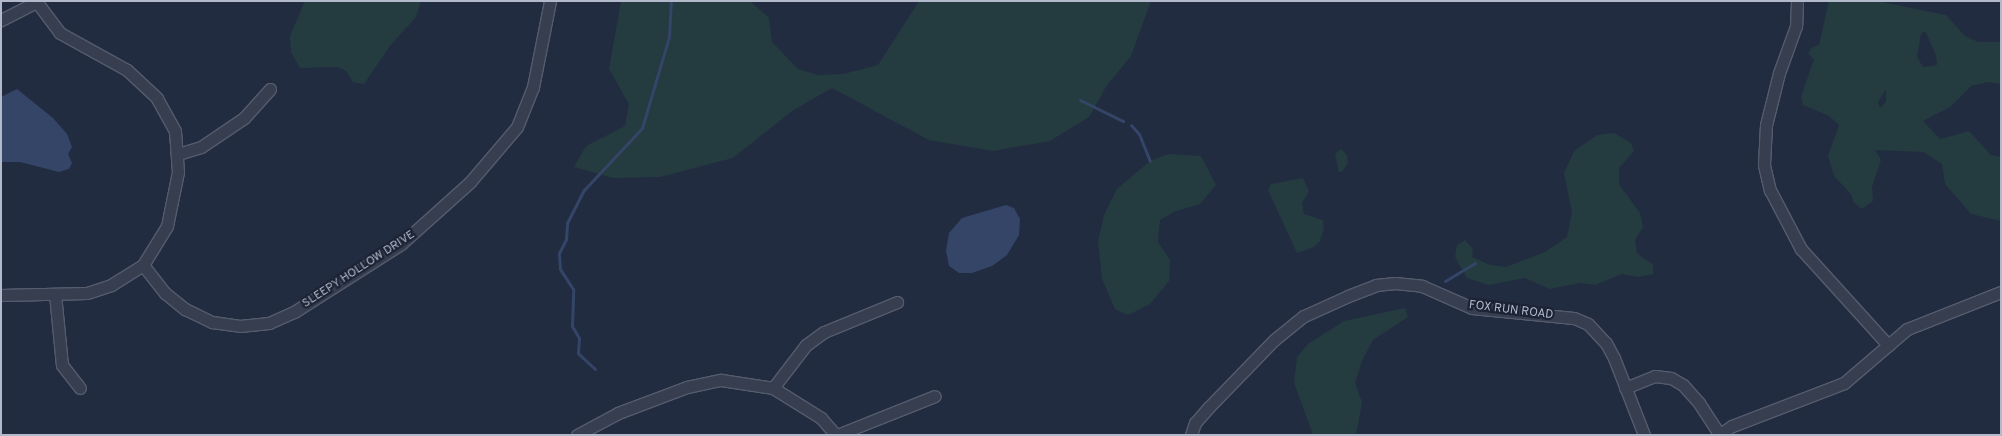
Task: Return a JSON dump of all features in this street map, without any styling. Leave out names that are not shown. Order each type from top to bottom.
[{"type":"street","name":"SLEEPY HOLLOW DRIVE","points":[[142,265],[166,294],[185,309],[212,322],[240,326],[269,324],[294,312],[393,249],[415,234],[470,182],[517,127],[533,87],[550,1]]},
{"type":"street","points":[[1797,1],[1796,26],[1778,73],[1766,125],[1764,165],[1770,190],[1801,249],[1888,345]]},
{"type":"street","points":[[1,20],[36,2],[60,33],[127,70],[157,98],[175,131],[178,154],[174,201],[167,226],[142,265],[111,285],[87,293],[1,295]]},
{"type":"street","points":[[178,154],[201,146],[244,118],[270,89]]},
{"type":"street","name":"FOX RUN ROAD","points":[[1191,435],[1195,423],[1274,340],[1304,316],[1376,285],[1422,286],[1472,308],[1574,318],[1588,324],[1606,343],[1644,435]]},
{"type":"street","points":[[1626,388],[1655,376],[1671,378],[1683,385],[1699,403],[1719,434],[1844,383],[1907,329],[2001,292]]},
{"type":"street","points":[[55,294],[62,365],[80,388]]},
{"type":"street","points":[[773,388],[806,345],[824,332],[897,302]]},
{"type":"street","points":[[577,435],[618,414],[687,387],[721,380],[773,388],[821,418],[836,435],[934,396]]},
{"type":"green space","points":[[305,1],[421,1],[416,17],[390,46],[364,84],[353,82],[346,71],[337,67],[300,68],[291,52],[290,36]]},
{"type":"green space","points":[[621,1],[750,1],[769,18],[772,42],[798,69],[818,75],[843,74],[878,65],[919,1],[1151,1],[1131,56],[1107,85],[1089,117],[1050,141],[993,151],[929,140],[832,88],[792,111],[733,158],[660,177],[613,178],[574,167],[586,146],[625,126],[629,104],[609,69]]},
{"type":"green space","points":[[1829,1],[1877,1],[1946,15],[1965,36],[1978,42],[2001,42],[2001,84],[1988,82],[1971,86],[1950,107],[1923,121],[1940,139],[1969,131],[1991,155],[2001,157],[2001,221],[1971,214],[1945,184],[1942,164],[1923,152],[1875,150],[1881,160],[1872,187],[1873,201],[1862,209],[1854,203],[1851,194],[1834,176],[1828,156],[1839,125],[1829,116],[1803,105],[1801,97],[1814,59],[1808,54],[1811,48],[1819,45]],"holes":[[[1925,31],[1936,55],[1937,65],[1923,67],[1917,57],[1921,34]],[[1886,90],[1886,102],[1880,108],[1878,102]]]},
{"type":"green space","points":[[1614,133],[1631,143],[1634,151],[1619,168],[1619,184],[1640,213],[1643,227],[1635,240],[1637,253],[1653,265],[1653,274],[1638,277],[1622,274],[1595,285],[1580,283],[1550,289],[1525,278],[1489,285],[1467,278],[1455,257],[1457,245],[1465,240],[1473,249],[1472,257],[1490,265],[1506,267],[1545,252],[1567,237],[1572,212],[1564,173],[1574,151],[1597,135]]},
{"type":"green space","points":[[1341,149],[1347,155],[1348,163],[1342,172],[1339,172],[1335,154]]},
{"type":"green space","points":[[1168,154],[1201,156],[1216,185],[1200,204],[1176,211],[1160,220],[1158,242],[1170,260],[1169,281],[1150,304],[1128,315],[1115,309],[1102,279],[1098,241],[1104,215],[1117,189],[1150,161]]},
{"type":"green space","points":[[1303,178],[1309,191],[1302,203],[1304,214],[1323,220],[1324,228],[1320,241],[1314,247],[1297,253],[1268,190],[1271,184]]},
{"type":"green space","points":[[1405,308],[1408,317],[1373,340],[1362,361],[1355,383],[1362,402],[1356,435],[1310,435],[1312,432],[1294,383],[1297,357],[1308,344],[1344,321]]},
{"type":"water","points":[[17,89],[53,118],[67,134],[72,147],[68,154],[72,163],[69,169],[59,172],[20,162],[1,162],[1,97]]},
{"type":"water","points":[[1006,205],[1014,208],[1020,219],[1019,235],[1007,255],[992,266],[972,273],[959,273],[949,266],[946,251],[949,233],[962,218]]},
{"type":"waterway","points":[[595,369],[578,353],[579,338],[572,326],[573,289],[560,269],[559,253],[566,239],[567,223],[584,190],[642,128],[669,37],[671,1]]},
{"type":"waterway","points":[[1080,100],[1123,121]]},
{"type":"waterway","points":[[1131,125],[1139,134],[1150,161]]},
{"type":"waterway","points":[[1445,281],[1475,263]]}]
